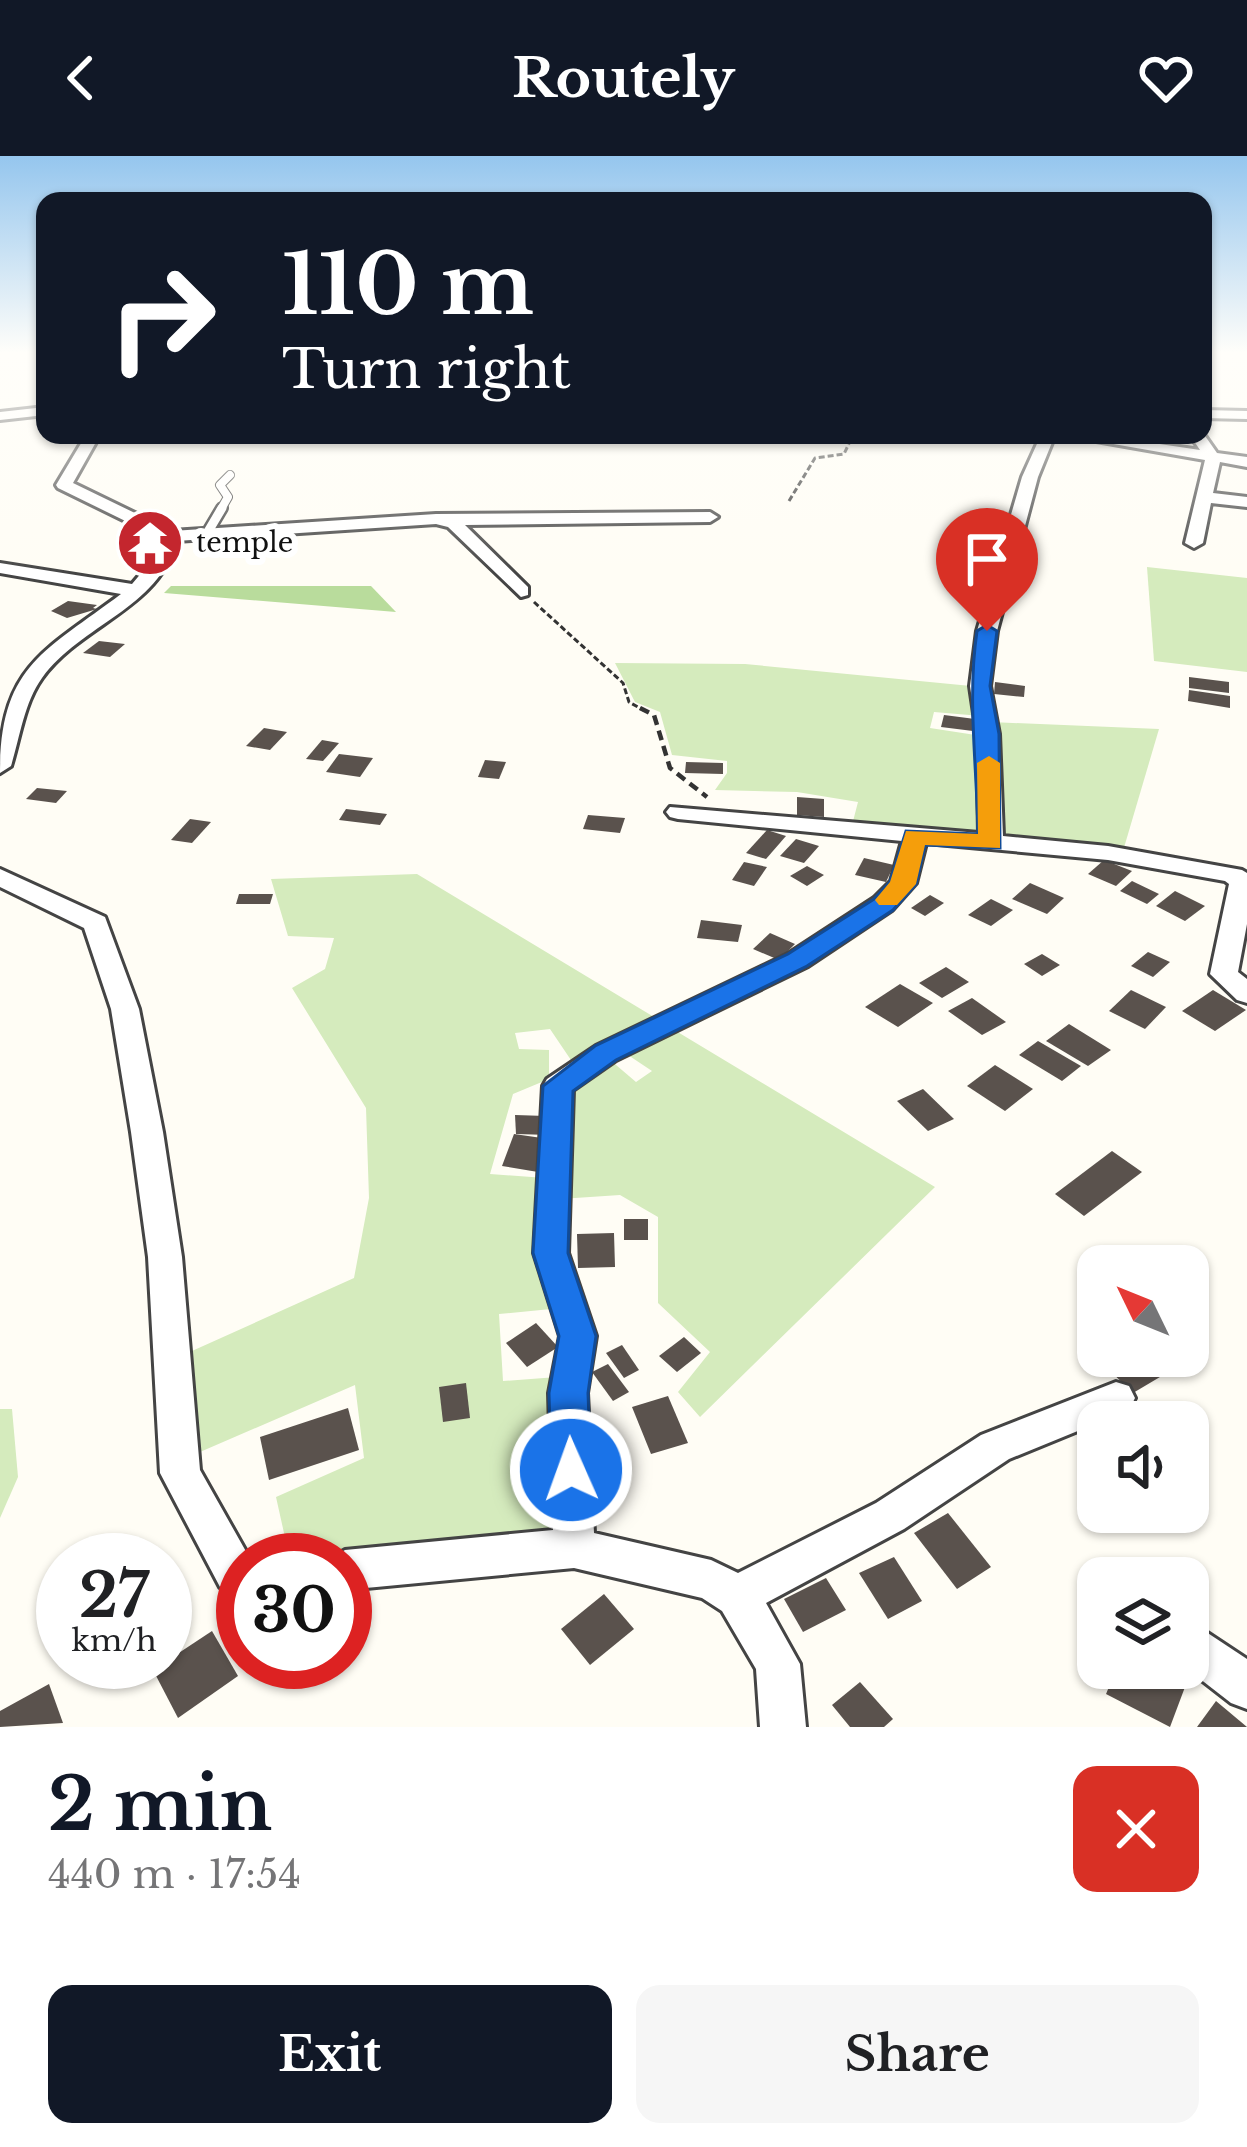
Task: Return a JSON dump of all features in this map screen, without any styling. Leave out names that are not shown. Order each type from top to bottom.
[{"type":"street","points":[[87,444],[64,485],[169,536],[443,520],[710,517]]},
{"type":"street","points":[[991,843],[988,734],[980,686],[1030,477],[1044,444]]},
{"type":"street","points":[[1125,444],[1247,462]]},
{"type":"street","points":[[1194,543],[1213,458],[1204,444]]},
{"type":"street","points":[[1204,497],[1247,502]]},
{"type":"street","points":[[443,520],[454,523],[521,590]]},
{"type":"street","points":[[0,766],[30,679],[78,628],[138,591],[168,555],[169,536]]},
{"type":"street","points":[[0,568],[138,591]]},
{"type":"street","points":[[677,812],[1108,854],[1233,875],[1242,882],[1224,974],[1247,994]]},
{"type":"street","points":[[574,1547],[568,1393],[578,1336],[551,1253],[558,1086],[606,1053],[797,960],[884,904],[903,884],[915,837]]},
{"type":"street","points":[[0,877],[96,923],[125,1009],[165,1257],[180,1473],[216,1538]]},
{"type":"street","points":[[737,1596],[890,1516],[995,1447],[1116,1398]]},
{"type":"street","points":[[372,1567],[574,1547],[711,1580],[737,1596],[778,1664],[783,1727]]},
{"type":"street","points":[[1209,1658],[1247,1687]]},
{"type":"lane","points":[[206,535],[228,497],[220,485],[230,475]]},
{"type":"path","points":[[789,501],[815,458],[844,454],[849,444]]},
{"type":"path","points":[[521,590],[622,683],[629,702],[654,715],[670,768],[735,819]]},
{"type":"green space","points":[[1147,567],[1247,578],[1247,672],[1154,661]]},
{"type":"green space","points":[[171,586],[371,586],[396,612],[164,593]]},
{"type":"green space","points":[[615,663],[745,664],[971,686],[981,716],[934,712],[930,728],[982,736],[989,841],[851,829],[858,802],[797,792],[715,790],[727,773],[727,761],[672,755],[660,712],[635,702]]},
{"type":"green space","points":[[991,722],[1159,729],[1123,851],[995,841]]},
{"type":"green space","points":[[417,874],[659,1020],[575,1066],[550,1029],[515,1033],[519,1049],[549,1050],[549,1079],[513,1094],[490,1174],[545,1178],[551,1309],[499,1314],[503,1381],[557,1377],[550,1541],[372,1554],[372,1533],[284,1533],[276,1497],[364,1458],[355,1385],[200,1452],[192,1351],[354,1278],[369,1198],[366,1108],[292,988],[325,969],[334,938],[288,936],[271,879]]},
{"type":"green space","points":[[671,1028],[935,1187],[700,1417],[678,1392],[710,1352],[658,1303],[658,1217],[620,1195],[560,1199],[571,1082],[609,1059],[636,1082],[652,1071],[622,1051]]},
{"type":"green space","points":[[0,1409],[12,1409],[18,1477],[0,1518]]},
{"type":"building","points":[[68,601],[97,605],[93,608],[97,609],[67,618],[51,611]]},
{"type":"building","points":[[99,641],[125,644],[110,657],[83,653]]},
{"type":"building","points":[[1189,677],[1229,682],[1229,693],[1189,688]]},
{"type":"building","points":[[995,682],[1025,686],[1024,697],[994,694]]},
{"type":"building","points":[[1189,690],[1230,696],[1230,708],[1188,701]]},
{"type":"building","points":[[944,715],[975,719],[973,731],[941,727]]},
{"type":"building","points":[[264,728],[287,732],[270,750],[246,746]]},
{"type":"building","points":[[322,740],[339,743],[323,761],[306,759]]},
{"type":"building","points":[[339,754],[373,758],[360,777],[326,772]]},
{"type":"building","points":[[485,760],[506,762],[499,779],[478,777]]},
{"type":"building","points":[[686,762],[723,763],[723,774],[685,773]]},
{"type":"building","points":[[37,788],[67,791],[56,803],[26,799]]},
{"type":"building","points":[[797,797],[824,799],[824,817],[797,815]]},
{"type":"building","points":[[346,809],[387,814],[380,825],[339,820]]},
{"type":"building","points":[[588,815],[625,818],[620,833],[583,829]]},
{"type":"building","points":[[190,819],[211,822],[192,843],[171,840]]},
{"type":"building","points":[[767,830],[786,836],[766,859],[746,853]]},
{"type":"building","points":[[796,839],[819,846],[804,863],[780,856]]},
{"type":"building","points":[[864,858],[894,865],[886,882],[855,875]]},
{"type":"building","points":[[1104,860],[1132,871],[1116,886],[1088,874]]},
{"type":"building","points":[[744,862],[767,867],[754,886],[732,880]]},
{"type":"building","points":[[807,866],[824,875],[807,886],[790,876]]},
{"type":"building","points":[[1132,881],[1159,894],[1147,904],[1120,891]]},
{"type":"building","points":[[1030,883],[1064,898],[1047,914],[1012,899]]},
{"type":"building","points":[[1175,891],[1205,906],[1185,921],[1156,906]]},
{"type":"building","points":[[239,894],[273,894],[270,904],[236,904]]},
{"type":"building","points":[[930,895],[944,903],[925,916],[911,908]]},
{"type":"building","points":[[991,899],[1013,910],[991,926],[968,915]]},
{"type":"building","points":[[701,920],[742,925],[738,942],[697,938]]},
{"type":"building","points":[[770,933],[795,944],[779,960],[753,949]]},
{"type":"building","points":[[1148,952],[1170,962],[1153,977],[1131,966]]},
{"type":"building","points":[[1042,954],[1060,965],[1042,976],[1024,964]]},
{"type":"building","points":[[946,967],[969,982],[942,998],[919,983]]},
{"type":"building","points":[[900,984],[933,1003],[898,1027],[865,1007]]},
{"type":"building","points":[[1131,990],[1166,1007],[1145,1029],[1109,1011]]},
{"type":"building","points":[[1213,990],[1246,1010],[1215,1031],[1182,1011]]},
{"type":"building","points":[[972,998],[1006,1022],[982,1035],[948,1011]]},
{"type":"building","points":[[1069,1024],[1111,1050],[1088,1066],[1046,1041]]},
{"type":"building","points":[[1038,1041],[1081,1066],[1062,1081],[1019,1055]]},
{"type":"building","points":[[995,1065],[1033,1089],[1005,1111],[967,1086]]},
{"type":"building","points":[[923,1089],[954,1119],[928,1131],[897,1101]]},
{"type":"building","points":[[515,1115],[546,1116],[550,1135],[516,1134]]},
{"type":"building","points":[[514,1134],[549,1139],[538,1172],[502,1166]]},
{"type":"building","points":[[1112,1151],[1142,1172],[1084,1216],[1055,1194]]},
{"type":"building","points":[[624,1219],[648,1219],[648,1240],[624,1240]]},
{"type":"building","points":[[614,1233],[615,1267],[578,1268],[577,1234]]},
{"type":"building","points":[[536,1323],[558,1347],[527,1367],[506,1343]]},
{"type":"building","points":[[684,1337],[701,1353],[677,1372],[659,1356]]},
{"type":"building","points":[[622,1345],[639,1370],[624,1378],[606,1353]]},
{"type":"building","points":[[608,1364],[629,1392],[613,1401],[592,1372]]},
{"type":"building","points":[[1116,1377],[1160,1377],[1133,1393]]},
{"type":"building","points":[[466,1383],[470,1418],[443,1422],[439,1387]]},
{"type":"building","points":[[668,1396],[688,1443],[651,1454],[632,1407]]},
{"type":"building","points":[[348,1408],[359,1450],[269,1480],[260,1437]]},
{"type":"building","points":[[948,1513],[991,1567],[957,1589],[914,1533]]},
{"type":"building","points":[[894,1557],[922,1601],[888,1619],[859,1573]]},
{"type":"building","points":[[826,1578],[846,1610],[803,1632],[784,1599]]},
{"type":"building","points":[[604,1594],[634,1629],[590,1665],[561,1629]]},
{"type":"building","points":[[212,1631],[219,1689],[178,1718],[163,1689],[192,1689],[192,1644]]},
{"type":"building","points":[[860,1682],[893,1719],[884,1727],[850,1727],[832,1705]]},
{"type":"building","points":[[40,1689],[51,1689],[63,1723],[0,1727],[0,1711]]},
{"type":"building","points":[[1108,1689],[1184,1689],[1170,1727],[1106,1694]]},
{"type":"building","points":[[1216,1701],[1247,1727],[1197,1727]]},
{"type":"slow traffic","points":[[888,900],[903,884],[915,837],[991,843],[989,763]]},
{"type":"place","name":"temple","points":[[150,543]]},
{"type":"route","points":[[571,1470],[568,1393],[578,1336],[551,1253],[558,1086],[606,1053],[797,960],[884,904],[903,884],[915,837],[991,843],[988,734],[980,686],[987,631]]}]
